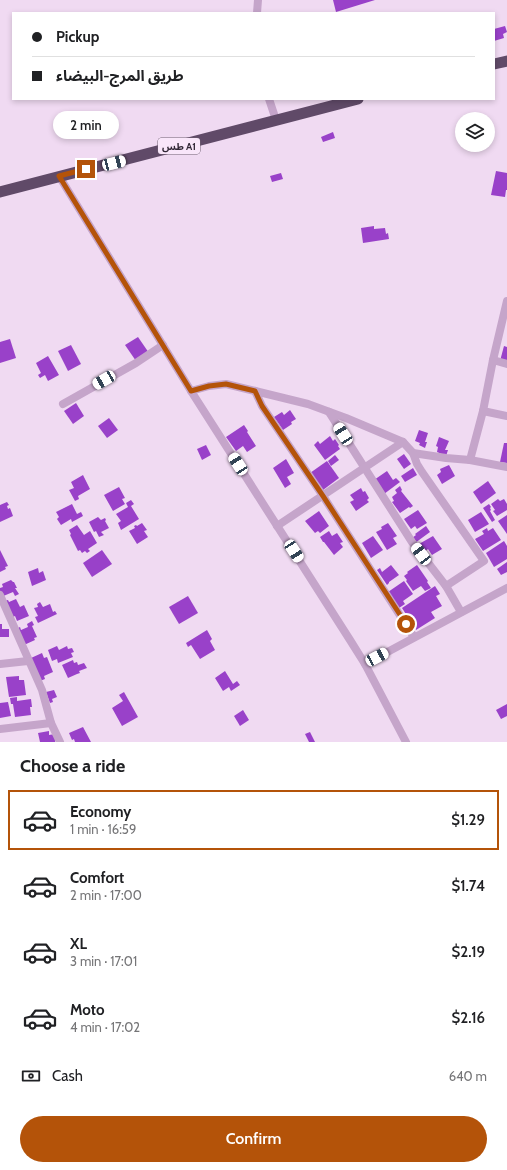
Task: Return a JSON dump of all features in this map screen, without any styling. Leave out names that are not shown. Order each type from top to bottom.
[{"type":"highway","points":[[495,64],[507,61]]},
{"type":"highway","name":"طس A1","points":[[0,192],[354,100]]},
{"type":"street","points":[[257,12],[258,0]]},
{"type":"street","points":[[269,100],[276,120]]},
{"type":"street","points":[[59,176],[191,391],[365,664],[406,742]]},
{"type":"street","points":[[470,460],[483,411],[507,301]]},
{"type":"street","points":[[63,404],[136,363],[163,345]]},
{"type":"street","points":[[493,360],[507,364]]},
{"type":"street","points":[[191,391],[209,386],[226,384],[308,404],[403,442],[414,453],[417,464],[422,472],[484,561],[446,586]]},
{"type":"street","points":[[255,391],[262,406],[323,496],[414,637]]},
{"type":"street","points":[[483,411],[507,416]]},
{"type":"street","points":[[329,412],[412,542],[446,586],[461,612]]},
{"type":"street","points":[[277,526],[403,442]]},
{"type":"street","points":[[414,453],[505,466],[507,472]]},
{"type":"street","points":[[365,664],[507,588]]},
{"type":"street","points":[[0,597],[42,690],[51,723],[60,742]]},
{"type":"street","points":[[0,664],[28,661]]},
{"type":"street","points":[[0,729],[51,723]]},
{"type":"building","points":[[333,0],[375,0],[336,12]]},
{"type":"building","points":[[505,26],[507,32],[503,34],[504,38],[495,41],[495,29]]},
{"type":"building","points":[[333,132],[335,138],[323,142],[321,137]]},
{"type":"building","points":[[496,171],[507,173],[507,190],[505,197],[491,195]]},
{"type":"building","points":[[281,173],[283,179],[272,182],[270,176]]},
{"type":"building","points":[[374,226],[374,229],[385,228],[389,239],[363,243],[361,228]]},
{"type":"building","points":[[138,337],[149,353],[136,361],[125,345]]},
{"type":"building","points":[[10,339],[16,358],[0,363],[0,342]]},
{"type":"building","points":[[71,345],[81,364],[68,371],[58,351]]},
{"type":"building","points":[[504,346],[507,347],[507,362],[500,361]]},
{"type":"building","points":[[48,356],[59,375],[48,381],[45,375],[40,378],[38,375],[41,373],[36,363]]},
{"type":"building","points":[[76,403],[84,416],[73,424],[64,411]]},
{"type":"building","points":[[290,410],[296,419],[291,422],[292,424],[283,430],[274,417],[282,412],[284,415]]},
{"type":"building","points":[[109,418],[118,430],[107,438],[98,426]]},
{"type":"building","points":[[244,425],[256,446],[247,452],[243,446],[236,451],[226,437]]},
{"type":"building","points":[[419,430],[428,433],[425,448],[419,445],[420,443],[415,441]]},
{"type":"building","points":[[330,436],[333,441],[335,439],[340,449],[325,460],[314,445],[318,441],[320,444]]},
{"type":"building","points":[[439,437],[449,441],[445,450],[448,450],[446,456],[437,452],[438,447],[436,446]]},
{"type":"building","points":[[504,443],[507,443],[507,463],[500,462]]},
{"type":"building","points":[[206,445],[211,455],[202,460],[197,449]]},
{"type":"building","points":[[404,454],[411,464],[404,469],[397,459]]},
{"type":"building","points":[[335,455],[339,460],[331,466],[328,461]]},
{"type":"building","points":[[286,459],[294,473],[287,477],[291,484],[285,488],[273,468]]},
{"type":"building","points":[[327,461],[339,478],[323,490],[310,473]]},
{"type":"building","points":[[449,465],[455,476],[442,484],[437,475],[441,472],[440,469]]},
{"type":"building","points":[[413,468],[417,475],[405,482],[401,476]]},
{"type":"building","points":[[387,471],[393,480],[396,478],[400,482],[384,494],[374,480]]},
{"type":"building","points":[[83,475],[90,489],[78,496],[79,499],[75,501],[69,490],[74,488],[71,482]]},
{"type":"building","points":[[488,481],[496,493],[481,504],[473,492]]},
{"type":"building","points":[[400,486],[401,491],[413,506],[400,513],[392,502],[394,501],[392,497],[397,493],[395,490]]},
{"type":"building","points":[[119,487],[125,498],[122,499],[125,504],[113,511],[104,495]]},
{"type":"building","points":[[361,488],[363,492],[365,491],[369,498],[367,500],[369,502],[356,511],[350,502],[354,500],[350,495]]},
{"type":"building","points":[[498,499],[500,501],[504,499],[507,504],[507,510],[497,516],[493,511],[495,510],[491,504]]},
{"type":"building","points":[[131,500],[134,504],[131,506],[139,519],[121,530],[118,523],[121,521],[116,514],[128,507],[126,503]]},
{"type":"building","points":[[7,502],[9,505],[7,506],[8,509],[10,508],[13,516],[0,522],[0,505]]},
{"type":"building","points":[[72,504],[77,514],[81,512],[83,516],[72,522],[71,519],[61,525],[57,519],[59,517],[56,512]]},
{"type":"building","points":[[489,504],[491,507],[490,511],[495,520],[492,522],[483,508]]},
{"type":"building","points":[[418,510],[427,523],[417,529],[415,526],[411,529],[404,519]]},
{"type":"building","points":[[319,511],[329,526],[320,533],[318,531],[315,533],[305,521]]},
{"type":"building","points":[[481,512],[489,524],[475,532],[468,520]]},
{"type":"building","points":[[507,515],[507,534],[498,521]]},
{"type":"building","points":[[98,517],[101,520],[105,518],[109,528],[101,532],[104,535],[99,537],[96,531],[94,532],[89,522]]},
{"type":"building","points":[[142,523],[147,530],[144,531],[148,537],[137,544],[129,531],[135,528],[134,526]]},
{"type":"building","points":[[388,523],[397,536],[393,538],[397,544],[387,550],[376,532]]},
{"type":"building","points":[[77,525],[84,535],[90,531],[97,543],[88,549],[90,551],[87,553],[85,551],[82,553],[80,550],[78,551],[70,535],[69,530]]},
{"type":"building","points":[[426,526],[430,532],[415,543],[412,538]]},
{"type":"building","points":[[487,528],[488,531],[493,528],[501,540],[483,551],[475,539],[484,534],[482,531]]},
{"type":"building","points":[[329,531],[332,536],[337,533],[343,542],[340,543],[343,547],[334,555],[320,537]]},
{"type":"building","points":[[373,536],[383,550],[371,558],[362,543]]},
{"type":"building","points":[[433,536],[442,549],[432,555],[428,549],[424,552],[419,544]]},
{"type":"building","points":[[504,541],[507,546],[507,559],[494,567],[486,553]]},
{"type":"building","points":[[0,550],[8,566],[0,572]]},
{"type":"building","points":[[102,550],[112,564],[92,577],[83,563]]},
{"type":"building","points":[[507,562],[507,572],[501,575],[497,569]]},
{"type":"building","points":[[391,565],[399,575],[387,585],[377,570],[380,568],[382,572]]},
{"type":"building","points":[[417,565],[431,588],[425,591],[421,586],[413,591],[404,576]]},
{"type":"building","points":[[38,568],[39,573],[43,571],[46,580],[32,586],[28,572]]},
{"type":"building","points":[[11,580],[14,582],[17,588],[15,588],[19,594],[15,596],[13,592],[1,597],[0,588],[3,587],[2,584]]},
{"type":"building","points":[[404,581],[413,594],[403,601],[405,604],[399,608],[388,592]]},
{"type":"building","points":[[435,586],[440,594],[436,596],[442,606],[431,612],[435,618],[416,630],[402,608]]},
{"type":"building","points":[[188,596],[198,613],[179,624],[169,607]]},
{"type":"building","points":[[16,599],[20,607],[24,605],[29,616],[17,621],[4,601],[8,600],[9,602]]},
{"type":"building","points":[[40,602],[43,607],[50,604],[53,612],[55,611],[57,614],[38,623],[35,617],[38,616],[34,608],[38,607],[37,604]]},
{"type":"building","points":[[32,621],[34,625],[32,626],[37,637],[34,638],[35,640],[24,645],[16,629],[20,627],[21,630],[28,627],[27,624]]},
{"type":"building","points":[[0,624],[2,624],[2,629],[9,629],[9,637],[0,637]]},
{"type":"building","points":[[207,630],[212,639],[210,641],[215,650],[200,659],[191,645],[188,647],[186,643]]},
{"type":"building","points":[[57,646],[59,650],[67,646],[68,649],[72,648],[74,652],[71,653],[73,657],[58,663],[57,659],[52,661],[48,650]]},
{"type":"building","points":[[42,653],[44,658],[47,657],[53,672],[44,676],[45,679],[40,681],[31,658]]},
{"type":"building","points":[[73,660],[74,663],[77,662],[78,665],[84,663],[87,668],[68,678],[62,665]]},
{"type":"building","points":[[225,671],[233,684],[237,681],[240,685],[231,691],[229,687],[223,691],[215,678]]},
{"type":"building","points":[[19,676],[19,680],[24,680],[26,695],[9,697],[6,677]]},
{"type":"building","points":[[54,690],[57,697],[52,699],[53,702],[50,703],[46,692]]},
{"type":"building","points":[[124,692],[138,717],[122,726],[112,708],[123,701],[119,695]]},
{"type":"building","points":[[17,697],[17,701],[31,699],[31,715],[15,717],[13,704],[11,704],[10,698]]},
{"type":"building","points":[[8,702],[11,716],[0,718],[0,703]]},
{"type":"building","points":[[507,704],[507,716],[501,719],[496,710]]},
{"type":"building","points":[[243,710],[249,720],[240,726],[234,716]]},
{"type":"building","points":[[83,727],[91,742],[75,742],[74,739],[72,740],[69,733]]},
{"type":"building","points":[[49,731],[49,735],[55,734],[55,742],[40,742],[38,733]]},
{"type":"building","points":[[310,732],[315,742],[309,742],[305,734]]},
{"type":"route","points":[[86,169],[59,176],[191,391],[209,386],[226,384],[255,391],[262,406],[285,438],[406,624]]}]
